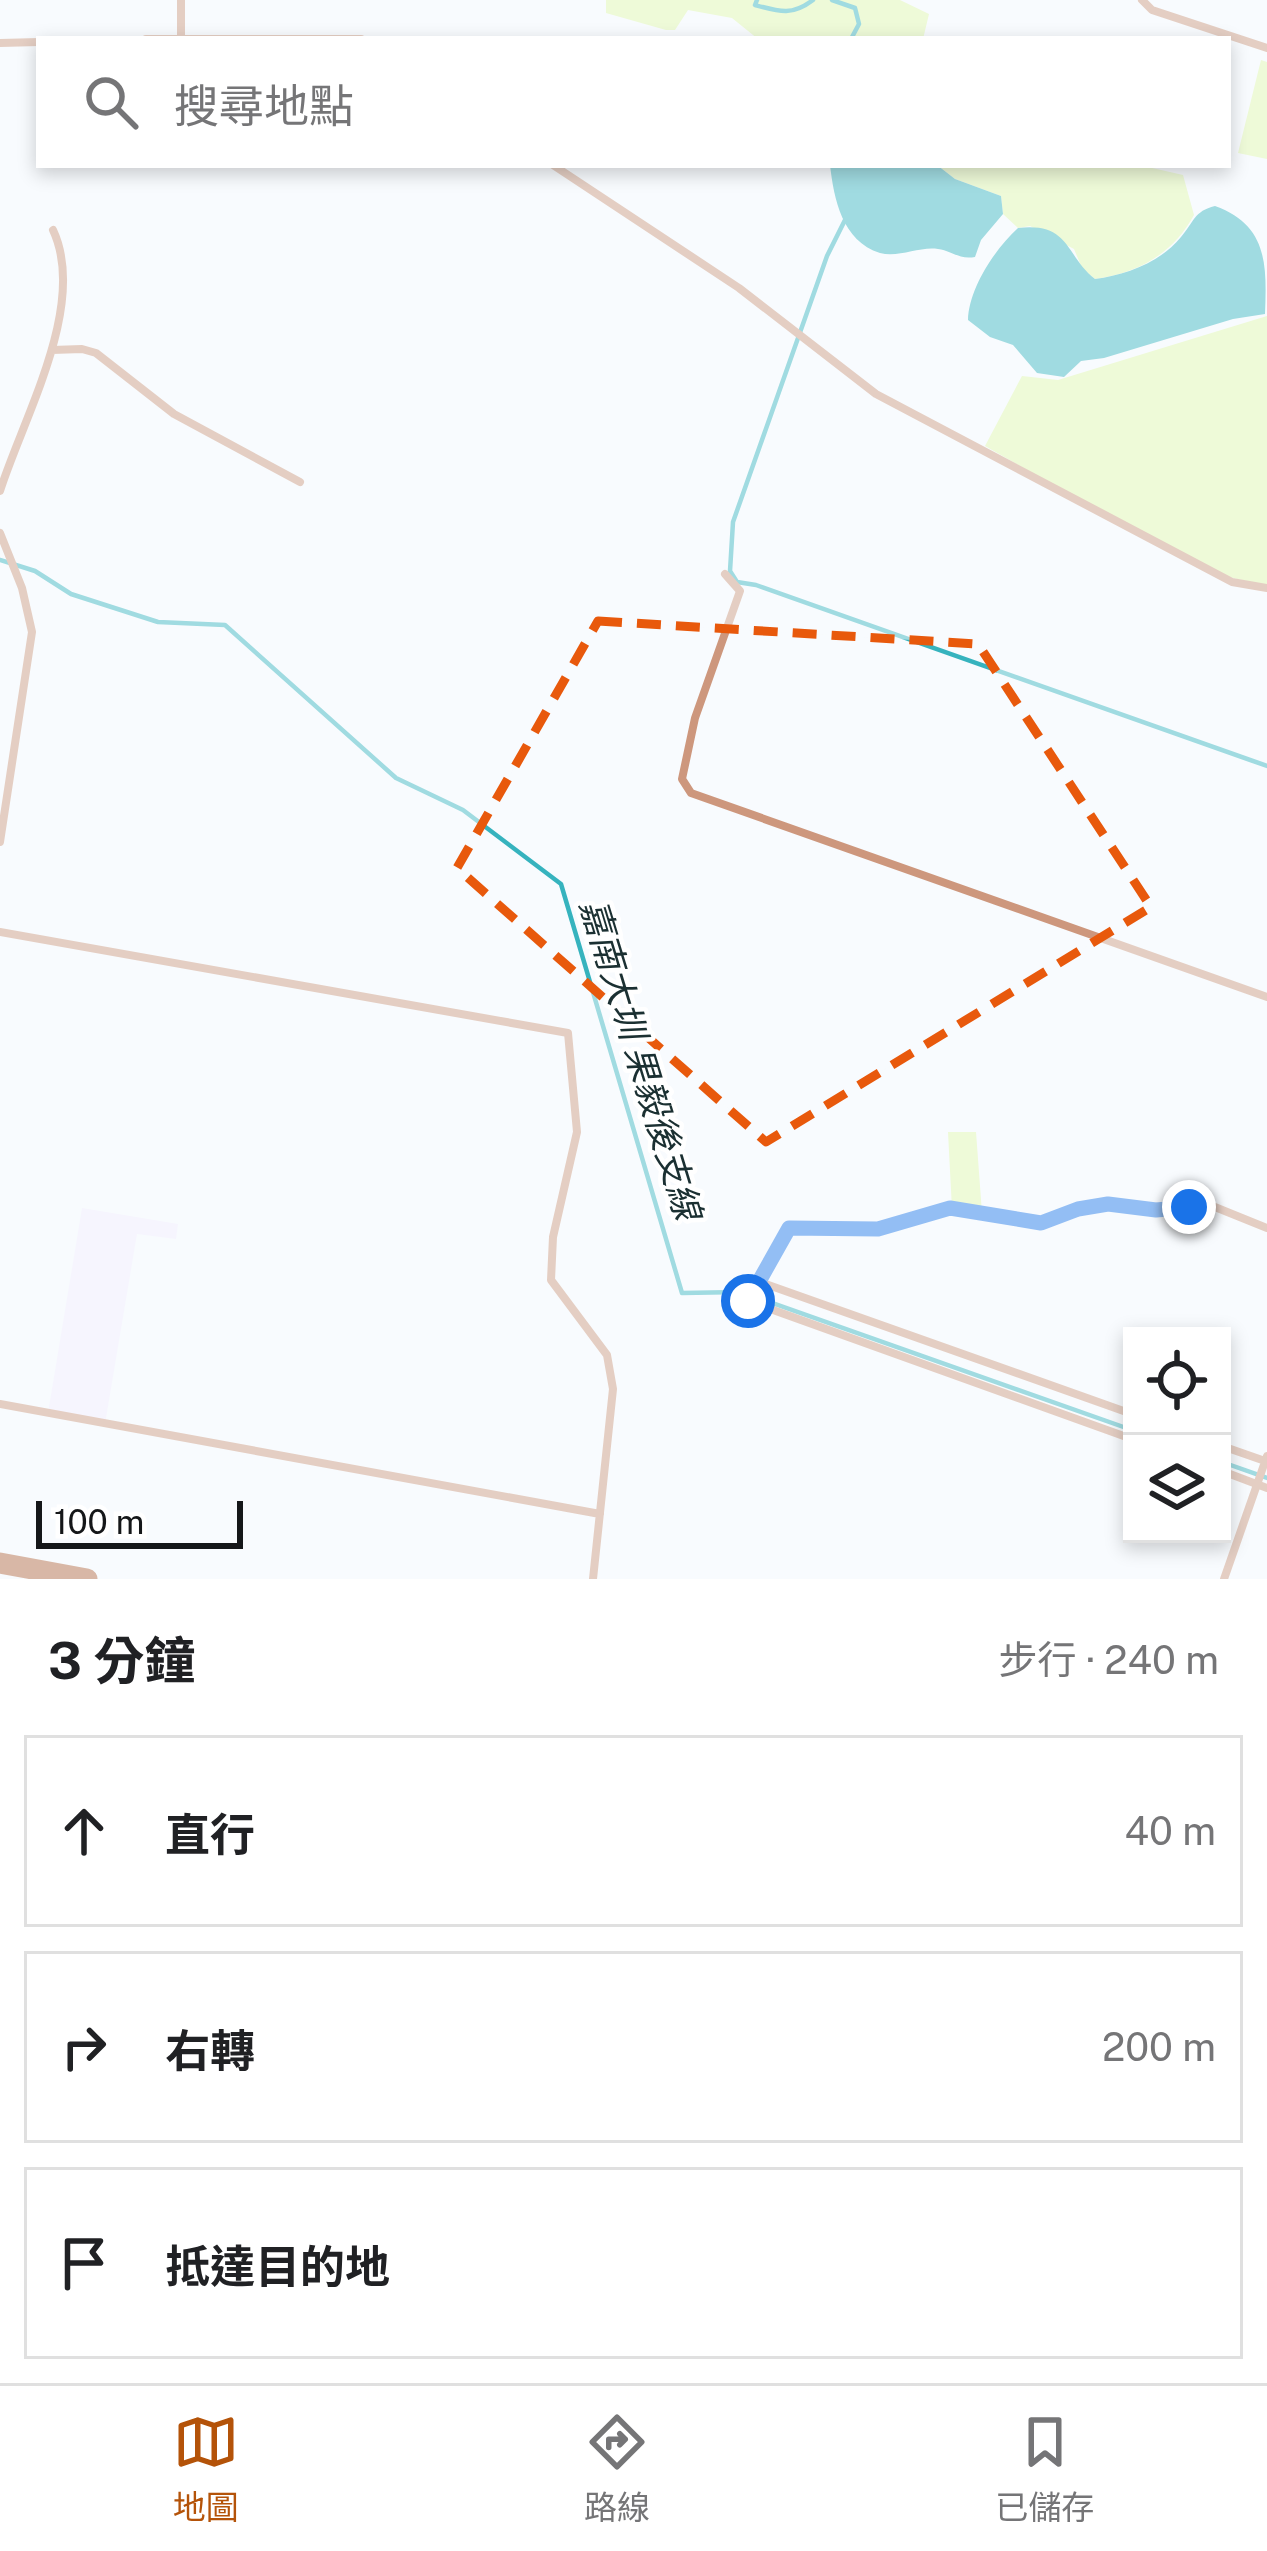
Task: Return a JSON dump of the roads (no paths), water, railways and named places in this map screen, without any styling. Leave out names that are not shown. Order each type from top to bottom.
[{"type":"street","points":[[0,1563],[87,1579]]},
{"type":"lane","points":[[181,0],[181,36]]},
{"type":"lane","points":[[1142,0],[1152,10],[1231,36]]},
{"type":"lane","points":[[1231,36],[1267,48]]},
{"type":"lane","points":[[0,43],[36,42]]},
{"type":"lane","points":[[558,168],[740,288],[876,394],[1232,582],[1267,588]]},
{"type":"lane","points":[[0,491],[52,350],[63,273],[53,230]]},
{"type":"lane","points":[[52,350],[96,353],[174,414],[300,482]]},
{"type":"lane","points":[[0,533],[22,588],[32,632],[0,842]]},
{"type":"lane","points":[[725,574],[740,591],[695,718],[682,779],[691,793],[1267,997]]},
{"type":"lane","points":[[0,932],[568,1033],[577,1132],[553,1238],[551,1280],[607,1355],[613,1389],[593,1579]]},
{"type":"lane","points":[[741,1314],[789,1228],[878,1229],[950,1208],[1041,1223],[1108,1204],[1156,1210],[1205,1203],[1267,1228]]},
{"type":"lane","points":[[759,1282],[1123,1411]]},
{"type":"lane","points":[[748,1301],[1123,1436]]},
{"type":"lane","points":[[0,1404],[600,1514]]},
{"type":"lane","points":[[1223,1579],[1262,1486],[1266,1459],[1231,1449]]},
{"type":"lane","points":[[1231,1475],[1262,1486]]},
{"type":"water","points":[[831,168],[941,168],[955,179],[1001,196],[1003,214],[981,240],[975,257],[931,249],[895,254],[880,253],[857,239],[838,205]]},
{"type":"water","points":[[1215,206],[1232,214],[1254,235],[1264,262],[1265,314],[1081,361],[1064,377],[1037,373],[1013,345],[990,337],[968,320],[985,270],[1018,228],[1058,235],[1095,279],[1131,271],[1153,260],[1173,246],[1198,214]]},
{"type":"waterway","points":[[757,0],[755,5],[786,11],[813,0]]},
{"type":"waterway","points":[[832,0],[855,8],[859,24],[853,36]]},
{"type":"waterway","points":[[846,218],[827,256],[733,522],[730,571],[737,582],[1267,766]]},
{"type":"waterway","name":"嘉南大圳 果毅後支線","points":[[0,560],[35,571],[71,594],[158,622],[225,625],[396,778],[463,810],[561,884],[682,1293],[741,1292],[1123,1427]]},
{"type":"waterway","name":"嘉南大圳 果毅後支線","points":[[1231,1465],[1267,1478]]}]
